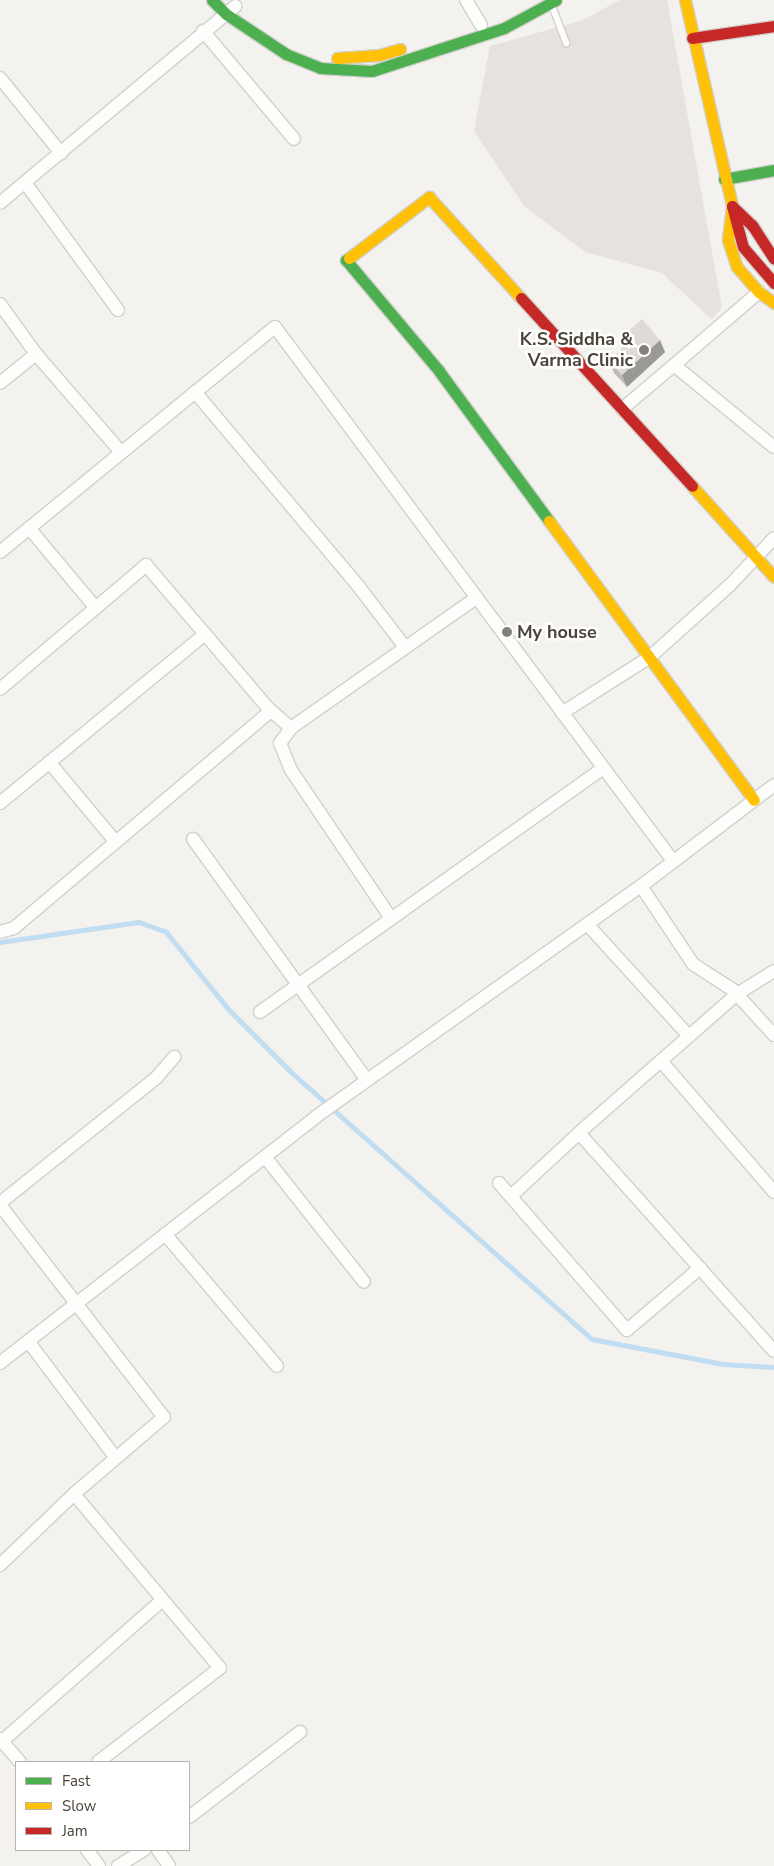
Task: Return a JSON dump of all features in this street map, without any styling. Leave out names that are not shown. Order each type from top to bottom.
[{"type":"street","points":[[212,0],[230,7],[286,47],[328,59],[378,55],[481,26],[539,0]]},
{"type":"street","points":[[466,0],[481,26]]},
{"type":"street","points":[[685,0],[724,178],[743,247],[762,273],[774,283]]},
{"type":"street","points":[[230,7],[286,54],[320,68],[372,70],[504,28],[552,1]]},
{"type":"street","points":[[0,203],[26,184],[230,7]]},
{"type":"street","points":[[692,38],[774,26]]},
{"type":"street","points":[[203,32],[294,139]]},
{"type":"street","points":[[0,78],[61,153]]},
{"type":"street","points":[[724,178],[774,170]]},
{"type":"street","points":[[26,184],[118,310]]},
{"type":"street","points":[[754,800],[440,370],[346,260],[429,197],[774,577]]},
{"type":"street","points":[[732,206],[752,225],[774,259]]},
{"type":"street","points":[[732,206],[728,240],[737,267],[759,292],[774,302]]},
{"type":"street","points":[[622,409],[759,292]]},
{"type":"street","points":[[0,304],[36,354],[121,452]]},
{"type":"street","points":[[0,552],[275,327],[673,862]]},
{"type":"street","points":[[0,383],[36,354]]},
{"type":"street","points":[[674,365],[774,447]]},
{"type":"street","points":[[195,392],[359,586],[406,647]]},
{"type":"street","points":[[29,528],[96,608]]},
{"type":"street","points":[[562,713],[650,657],[730,585],[774,538]]},
{"type":"street","points":[[0,688],[146,565],[271,711],[291,728]]},
{"type":"street","points":[[391,918],[291,770],[280,743],[291,728],[476,598]]},
{"type":"street","points":[[0,804],[205,634]]},
{"type":"street","points":[[0,932],[14,928],[271,711]]},
{"type":"street","points":[[49,762],[116,842]]},
{"type":"street","points":[[260,1012],[603,768]]},
{"type":"street","points":[[0,1363],[325,1110],[641,886],[774,785]]},
{"type":"street","points":[[193,839],[367,1080]]},
{"type":"street","points":[[641,886],[693,964],[737,994],[774,1035]]},
{"type":"street","points":[[587,924],[689,1036]]},
{"type":"street","points":[[511,1196],[579,1133],[737,994],[774,971]]},
{"type":"street","points":[[0,1565],[74,1494],[164,1417],[0,1204],[156,1078],[174,1057]]},
{"type":"street","points":[[661,1061],[774,1192]]},
{"type":"street","points":[[579,1133],[774,1352]]},
{"type":"street","points":[[265,1157],[364,1282]]},
{"type":"street","points":[[499,1183],[627,1330],[700,1268]]},
{"type":"street","points":[[165,1234],[277,1366]]},
{"type":"street","points":[[28,1340],[116,1458]]},
{"type":"street","points":[[74,1494],[220,1668],[99,1761]]},
{"type":"street","points":[[19,1761],[1,1741],[162,1600]]},
{"type":"street","points":[[190,1816],[300,1732]]},
{"type":"street","points":[[88,1851],[99,1866]]},
{"type":"street","points":[[118,1866],[142,1851]]},
{"type":"street","points":[[159,1851],[169,1866]]},
{"type":"lane","points":[[552,1],[566,43]]},
{"type":"shaded area","points":[[620,0],[667,0],[722,308],[711,319],[662,273],[585,252],[525,207],[474,131],[490,46],[583,20]]},
{"type":"building","points":[[642,319],[660,340],[622,375],[609,361],[629,342],[623,336]]},
{"type":"waterway","points":[[0,942],[139,922],[166,932],[229,1010],[292,1073],[592,1339],[723,1364],[774,1367]]},
{"type":"traffic: fast","points":[[212,0],[226,14],[286,54],[320,68],[372,71],[504,28],[556,0]]},
{"type":"traffic: fast","points":[[724,179],[774,170]]},
{"type":"traffic: fast","points":[[349,258],[346,260],[439,371],[549,521]]},
{"type":"traffic: slow","points":[[685,0],[732,206],[728,240],[737,267],[759,292],[774,303]]},
{"type":"traffic: slow","points":[[337,58],[379,55],[400,49]]},
{"type":"traffic: slow","points":[[349,258],[429,197],[521,298]]},
{"type":"traffic: slow","points":[[692,486],[774,577]]},
{"type":"traffic: slow","points":[[549,521],[754,800]]},
{"type":"traffic: jam","points":[[692,38],[774,26]]},
{"type":"traffic: jam","points":[[732,206],[743,247],[774,283]]},
{"type":"traffic: jam","points":[[732,206],[752,225],[774,259]]},
{"type":"traffic: jam","points":[[521,298],[692,486]]},
{"type":"place","name":"K.S. Siddha & Varma Clinic","points":[[644,350]]},
{"type":"place","name":"My house","points":[[507,632]]}]
